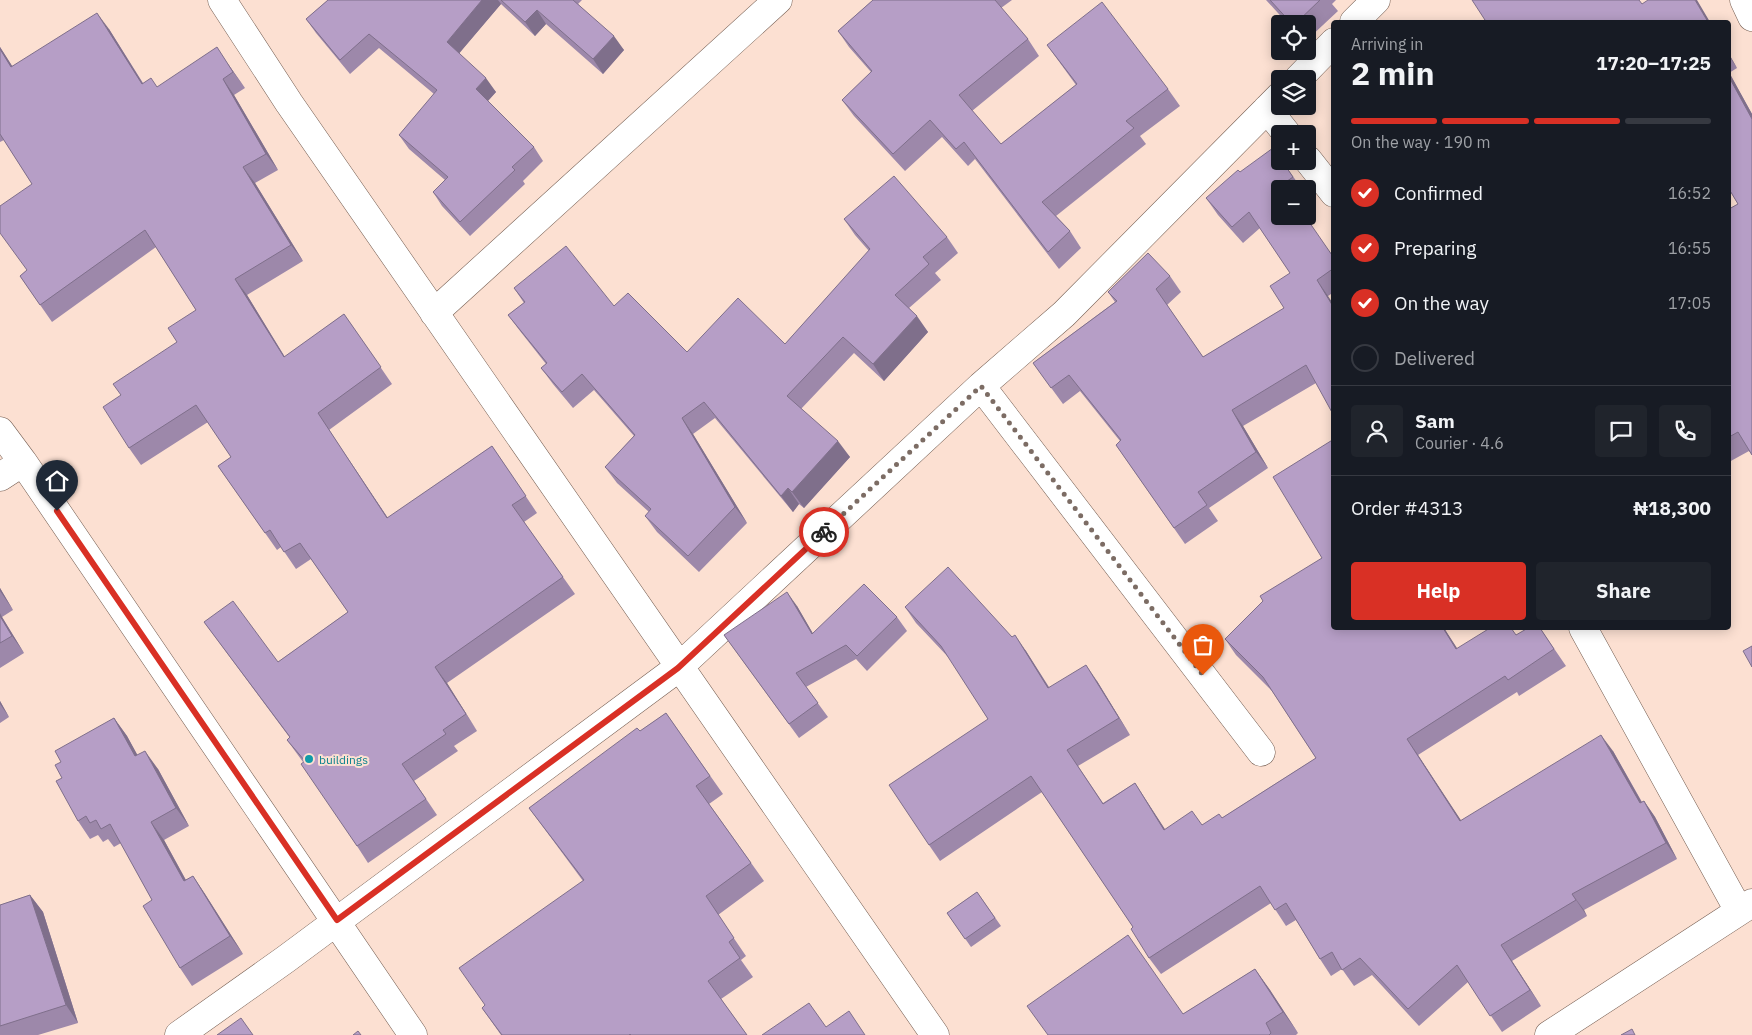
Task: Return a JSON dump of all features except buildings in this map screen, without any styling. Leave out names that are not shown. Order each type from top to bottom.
[{"type":"street","points":[[222,0],[294,111],[678,668],[935,1035]]},
{"type":"street","points":[[434,313],[778,0]]},
{"type":"street","points":[[1356,20],[1376,0]]},
{"type":"street","points":[[1744,0],[1752,16]]},
{"type":"street","points":[[1307,70],[1331,45]]},
{"type":"street","points":[[179,1035],[678,668],[981,386],[1064,314],[1271,106]]},
{"type":"street","points":[[1316,170],[1331,189]]},
{"type":"street","points":[[981,386],[1261,752]]},
{"type":"street","points":[[0,431],[337,920],[414,1035]]},
{"type":"street","points":[[0,477],[23,462]]},
{"type":"street","points":[[1549,1035],[1746,907],[1584,630]]},
{"type":"way so far","points":[[824,532],[981,386],[1203,675]]},
{"type":"place","name":"buildings","points":[[309,759]]},
{"type":"route","points":[[57,511],[337,920],[678,668],[824,532]]}]
